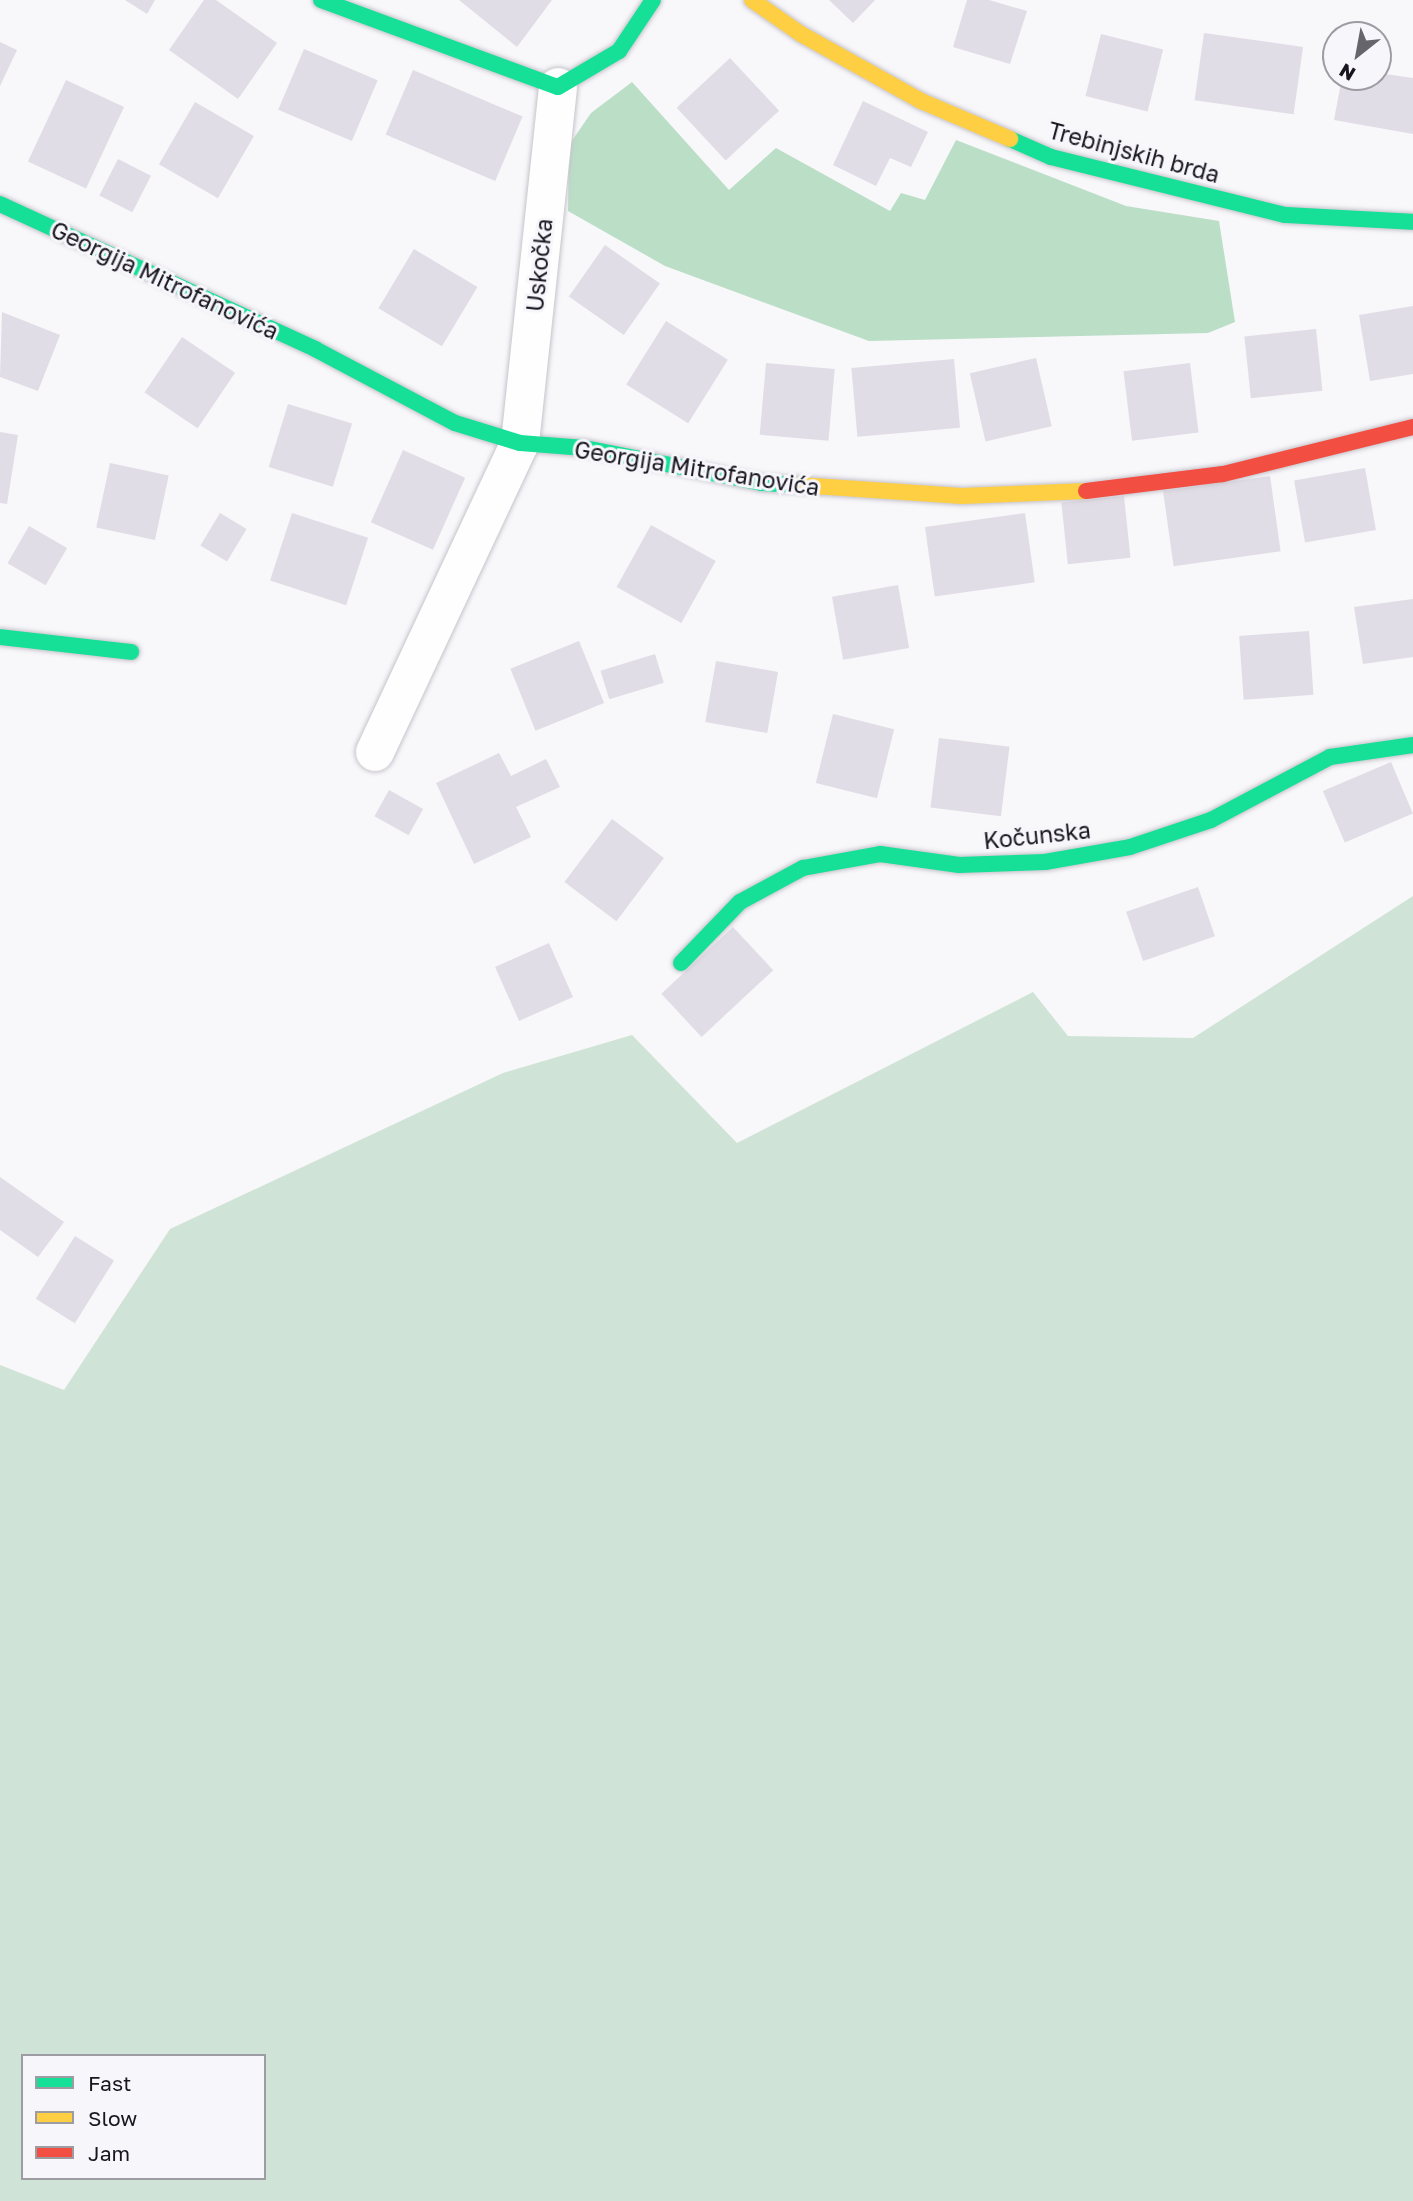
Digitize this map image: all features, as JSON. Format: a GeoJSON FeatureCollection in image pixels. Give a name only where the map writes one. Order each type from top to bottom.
{"type":"FeatureCollection","features":[{"type":"Feature","properties":{"kind":"street"},"geometry":{"type":"LineString","coordinates":[[321,0],[541,84],[558,87],[619,51],[653,0]]}},
{"type":"Feature","properties":{"kind":"street","name":"Trebinjskih brda"},"geometry":{"type":"LineString","coordinates":[[752,0],[801,34],[921,101],[1051,157],[1285,215],[1413,222]]}},
{"type":"Feature","properties":{"kind":"street","name":"Uskočka"},"geometry":{"type":"LineString","coordinates":[[520,443],[558,87]]}},
{"type":"Feature","properties":{"kind":"street","name":"Georgija Mitrofanovića"},"geometry":{"type":"LineString","coordinates":[[0,204],[326,355],[455,423],[520,443],[585,448],[761,483],[962,496],[1068,493],[1223,474],[1413,427]]}},
{"type":"Feature","properties":{"kind":"street"},"geometry":{"type":"LineString","coordinates":[[375,752],[520,443]]}},
{"type":"Feature","properties":{"kind":"street"},"geometry":{"type":"LineString","coordinates":[[0,637],[131,652]]}},
{"type":"Feature","properties":{"kind":"street","name":"Kočunska"},"geometry":{"type":"LineString","coordinates":[[681,962],[740,902],[803,868],[880,854],[959,865],[1045,862],[1130,847],[1211,820],[1277,789],[1330,757],[1413,745]]}},
{"type":"Feature","properties":{"kind":"green space"},"geometry":{"type":"Polygon","coordinates":[[[632,82],[729,190],[776,148],[890,211],[901,193],[925,200],[956,140],[1126,206],[1219,221],[1235,322],[1208,333],[869,341],[665,266],[568,211],[569,145],[591,113],[632,82]]]}},
{"type":"Feature","properties":{"kind":"green space"},"geometry":{"type":"Polygon","coordinates":[[[1413,896],[1413,2201],[0,2201],[0,1365],[64,1390],[170,1229],[503,1073],[632,1035],[737,1143],[1033,992],[1068,1036],[1193,1038],[1413,896]]]}},
{"type":"Feature","properties":{"kind":"building"},"geometry":{"type":"Polygon","coordinates":[[[125,0],[155,0],[147,14],[125,0]]]}},
{"type":"Feature","properties":{"kind":"building"},"geometry":{"type":"Polygon","coordinates":[[[204,0],[216,0],[277,43],[238,99],[169,50],[204,0]]]}},
{"type":"Feature","properties":{"kind":"building"},"geometry":{"type":"Polygon","coordinates":[[[459,0],[552,0],[517,47],[459,0]]]}},
{"type":"Feature","properties":{"kind":"building"},"geometry":{"type":"Polygon","coordinates":[[[829,0],[875,0],[853,23],[829,0]]]}},
{"type":"Feature","properties":{"kind":"building"},"geometry":{"type":"Polygon","coordinates":[[[967,0],[989,0],[1027,11],[1010,64],[953,47],[967,0]]]}},
{"type":"Feature","properties":{"kind":"building"},"geometry":{"type":"Polygon","coordinates":[[[1204,33],[1303,47],[1294,114],[1195,100],[1204,33]]]}},
{"type":"Feature","properties":{"kind":"building"},"geometry":{"type":"Polygon","coordinates":[[[1101,34],[1163,49],[1148,112],[1086,96],[1101,34]]]}},
{"type":"Feature","properties":{"kind":"building"},"geometry":{"type":"Polygon","coordinates":[[[0,42],[17,50],[0,86],[0,42]]]}},
{"type":"Feature","properties":{"kind":"building"},"geometry":{"type":"Polygon","coordinates":[[[304,49],[378,80],[352,141],[278,110],[304,49]]]}},
{"type":"Feature","properties":{"kind":"building"},"geometry":{"type":"Polygon","coordinates":[[[730,58],[779,111],[726,160],[677,108],[730,58]]]}},
{"type":"Feature","properties":{"kind":"building"},"geometry":{"type":"Polygon","coordinates":[[[413,70],[523,116],[495,181],[386,134],[413,70]]]}},
{"type":"Feature","properties":{"kind":"building"},"geometry":{"type":"Polygon","coordinates":[[[1392,75],[1413,78],[1413,134],[1334,120],[1339,91],[1392,91],[1392,75]]]}},
{"type":"Feature","properties":{"kind":"building"},"geometry":{"type":"Polygon","coordinates":[[[66,80],[124,107],[86,189],[28,162],[66,80]]]}},
{"type":"Feature","properties":{"kind":"building"},"geometry":{"type":"Polygon","coordinates":[[[863,101],[928,132],[911,167],[890,158],[876,186],[833,165],[863,101]]]}},
{"type":"Feature","properties":{"kind":"building"},"geometry":{"type":"Polygon","coordinates":[[[195,102],[254,136],[218,198],[159,164],[195,102]]]}},
{"type":"Feature","properties":{"kind":"building"},"geometry":{"type":"Polygon","coordinates":[[[118,159],[151,176],[132,212],[99,196],[118,159]]]}},
{"type":"Feature","properties":{"kind":"building"},"geometry":{"type":"Polygon","coordinates":[[[605,245],[660,283],[624,335],[569,297],[605,245]]]}},
{"type":"Feature","properties":{"kind":"building"},"geometry":{"type":"Polygon","coordinates":[[[414,249],[477,287],[442,346],[378,308],[414,249]]]}},
{"type":"Feature","properties":{"kind":"building"},"geometry":{"type":"Polygon","coordinates":[[[1413,306],[1413,374],[1370,381],[1359,315],[1413,306]]]}},
{"type":"Feature","properties":{"kind":"building"},"geometry":{"type":"Polygon","coordinates":[[[2,312],[60,335],[38,391],[0,377],[2,312]]]}},
{"type":"Feature","properties":{"kind":"building"},"geometry":{"type":"Polygon","coordinates":[[[666,321],[728,360],[688,423],[626,385],[666,321]]]}},
{"type":"Feature","properties":{"kind":"building"},"geometry":{"type":"Polygon","coordinates":[[[1316,329],[1322,391],[1251,398],[1244,337],[1316,329]]]}},
{"type":"Feature","properties":{"kind":"building"},"geometry":{"type":"Polygon","coordinates":[[[182,337],[235,373],[198,428],[145,393],[182,337]]]}},
{"type":"Feature","properties":{"kind":"building"},"geometry":{"type":"Polygon","coordinates":[[[1036,358],[1052,426],[985,442],[970,373],[1036,358]]]}},
{"type":"Feature","properties":{"kind":"building"},"geometry":{"type":"Polygon","coordinates":[[[954,359],[960,428],[857,437],[851,368],[954,359]]]}},
{"type":"Feature","properties":{"kind":"building"},"geometry":{"type":"Polygon","coordinates":[[[766,363],[835,369],[828,441],[760,435],[766,363]]]}},
{"type":"Feature","properties":{"kind":"building"},"geometry":{"type":"Polygon","coordinates":[[[1190,363],[1199,432],[1132,441],[1123,371],[1190,363]]]}},
{"type":"Feature","properties":{"kind":"building"},"geometry":{"type":"Polygon","coordinates":[[[288,404],[352,424],[333,487],[269,467],[288,404]]]}},
{"type":"Feature","properties":{"kind":"building"},"geometry":{"type":"Polygon","coordinates":[[[0,432],[18,435],[7,504],[0,503],[0,432]]]}},
{"type":"Feature","properties":{"kind":"building"},"geometry":{"type":"Polygon","coordinates":[[[403,450],[465,478],[433,550],[371,522],[403,450]]]}},
{"type":"Feature","properties":{"kind":"building"},"geometry":{"type":"Polygon","coordinates":[[[110,463],[169,475],[155,540],[96,528],[110,463]]]}},
{"type":"Feature","properties":{"kind":"building"},"geometry":{"type":"Polygon","coordinates":[[[1365,468],[1376,530],[1305,543],[1294,481],[1365,468]]]}},
{"type":"Feature","properties":{"kind":"building"},"geometry":{"type":"Polygon","coordinates":[[[1270,476],[1281,551],[1174,566],[1163,491],[1270,476]]]}},
{"type":"Feature","properties":{"kind":"building"},"geometry":{"type":"Polygon","coordinates":[[[1124,496],[1130,558],[1068,564],[1061,503],[1124,496]]]}},
{"type":"Feature","properties":{"kind":"building"},"geometry":{"type":"Polygon","coordinates":[[[220,513],[247,529],[227,562],[200,546],[220,513]]]}},
{"type":"Feature","properties":{"kind":"building"},"geometry":{"type":"Polygon","coordinates":[[[292,513],[368,538],[346,605],[270,581],[292,513]]]}},
{"type":"Feature","properties":{"kind":"building"},"geometry":{"type":"Polygon","coordinates":[[[1025,513],[1035,582],[935,596],[925,527],[1025,513]]]}},
{"type":"Feature","properties":{"kind":"building"},"geometry":{"type":"Polygon","coordinates":[[[651,525],[716,561],[681,623],[617,587],[651,525]]]}},
{"type":"Feature","properties":{"kind":"building"},"geometry":{"type":"Polygon","coordinates":[[[29,526],[67,548],[46,585],[8,563],[29,526]]]}},
{"type":"Feature","properties":{"kind":"building"},"geometry":{"type":"Polygon","coordinates":[[[898,585],[909,648],[843,660],[832,597],[898,585]]]}},
{"type":"Feature","properties":{"kind":"building"},"geometry":{"type":"Polygon","coordinates":[[[1413,599],[1413,657],[1363,664],[1354,607],[1413,599]]]}},
{"type":"Feature","properties":{"kind":"building"},"geometry":{"type":"Polygon","coordinates":[[[1309,631],[1313,695],[1244,700],[1239,636],[1309,631]]]}},
{"type":"Feature","properties":{"kind":"building"},"geometry":{"type":"Polygon","coordinates":[[[579,641],[604,703],[535,731],[510,669],[579,641]]]}},
{"type":"Feature","properties":{"kind":"building"},"geometry":{"type":"Polygon","coordinates":[[[655,654],[664,683],[609,699],[600,671],[655,654]]]}},
{"type":"Feature","properties":{"kind":"building"},"geometry":{"type":"Polygon","coordinates":[[[716,661],[778,672],[767,733],[705,722],[716,661]]]}},
{"type":"Feature","properties":{"kind":"building"},"geometry":{"type":"Polygon","coordinates":[[[833,714],[894,729],[877,798],[816,783],[833,714]]]}},
{"type":"Feature","properties":{"kind":"building"},"geometry":{"type":"Polygon","coordinates":[[[939,738],[1009,747],[1001,816],[930,807],[939,738]]]}},
{"type":"Feature","properties":{"kind":"building"},"geometry":{"type":"Polygon","coordinates":[[[499,753],[511,776],[546,759],[560,787],[516,807],[531,837],[474,864],[436,783],[499,753]]]}},
{"type":"Feature","properties":{"kind":"building"},"geometry":{"type":"Polygon","coordinates":[[[1391,762],[1413,814],[1345,842],[1323,791],[1391,762]]]}},
{"type":"Feature","properties":{"kind":"building"},"geometry":{"type":"Polygon","coordinates":[[[389,790],[423,809],[409,835],[374,816],[389,790]]]}},
{"type":"Feature","properties":{"kind":"building"},"geometry":{"type":"Polygon","coordinates":[[[612,819],[664,858],[616,921],[564,882],[612,819]]]}},
{"type":"Feature","properties":{"kind":"building"},"geometry":{"type":"Polygon","coordinates":[[[1198,887],[1215,936],[1143,961],[1126,912],[1198,887]]]}},
{"type":"Feature","properties":{"kind":"building"},"geometry":{"type":"Polygon","coordinates":[[[733,927],[773,970],[702,1037],[661,994],[733,927]]]}},
{"type":"Feature","properties":{"kind":"building"},"geometry":{"type":"Polygon","coordinates":[[[549,943],[573,997],[519,1021],[495,967],[549,943]]]}},
{"type":"Feature","properties":{"kind":"building"},"geometry":{"type":"Polygon","coordinates":[[[0,1177],[64,1222],[38,1257],[0,1230],[0,1177]]]}},
{"type":"Feature","properties":{"kind":"building"},"geometry":{"type":"Polygon","coordinates":[[[75,1236],[114,1260],[75,1323],[36,1299],[75,1236]]]}},
{"type":"Feature","properties":{"kind":"traffic: fast"},"geometry":{"type":"LineString","coordinates":[[321,0],[558,87],[619,51],[653,0]]}},
{"type":"Feature","properties":{"kind":"traffic: fast"},"geometry":{"type":"LineString","coordinates":[[1010,139],[1051,157],[1285,215],[1413,222]]}},
{"type":"Feature","properties":{"kind":"traffic: fast"},"geometry":{"type":"LineString","coordinates":[[0,204],[315,349],[455,423],[520,443],[585,448],[761,483],[799,485]]}},
{"type":"Feature","properties":{"kind":"traffic: fast"},"geometry":{"type":"LineString","coordinates":[[0,637],[131,652]]}},
{"type":"Feature","properties":{"kind":"traffic: fast"},"geometry":{"type":"LineString","coordinates":[[681,963],[740,902],[803,868],[880,854],[959,865],[1045,862],[1130,847],[1211,820],[1330,757],[1413,745]]}},
{"type":"Feature","properties":{"kind":"traffic: slow"},"geometry":{"type":"LineString","coordinates":[[752,0],[801,34],[921,101],[1010,139]]}},
{"type":"Feature","properties":{"kind":"traffic: slow"},"geometry":{"type":"LineString","coordinates":[[799,485],[962,496],[1086,491]]}},
{"type":"Feature","properties":{"kind":"traffic: jam"},"geometry":{"type":"LineString","coordinates":[[1086,491],[1223,474],[1413,427]]}}]}
